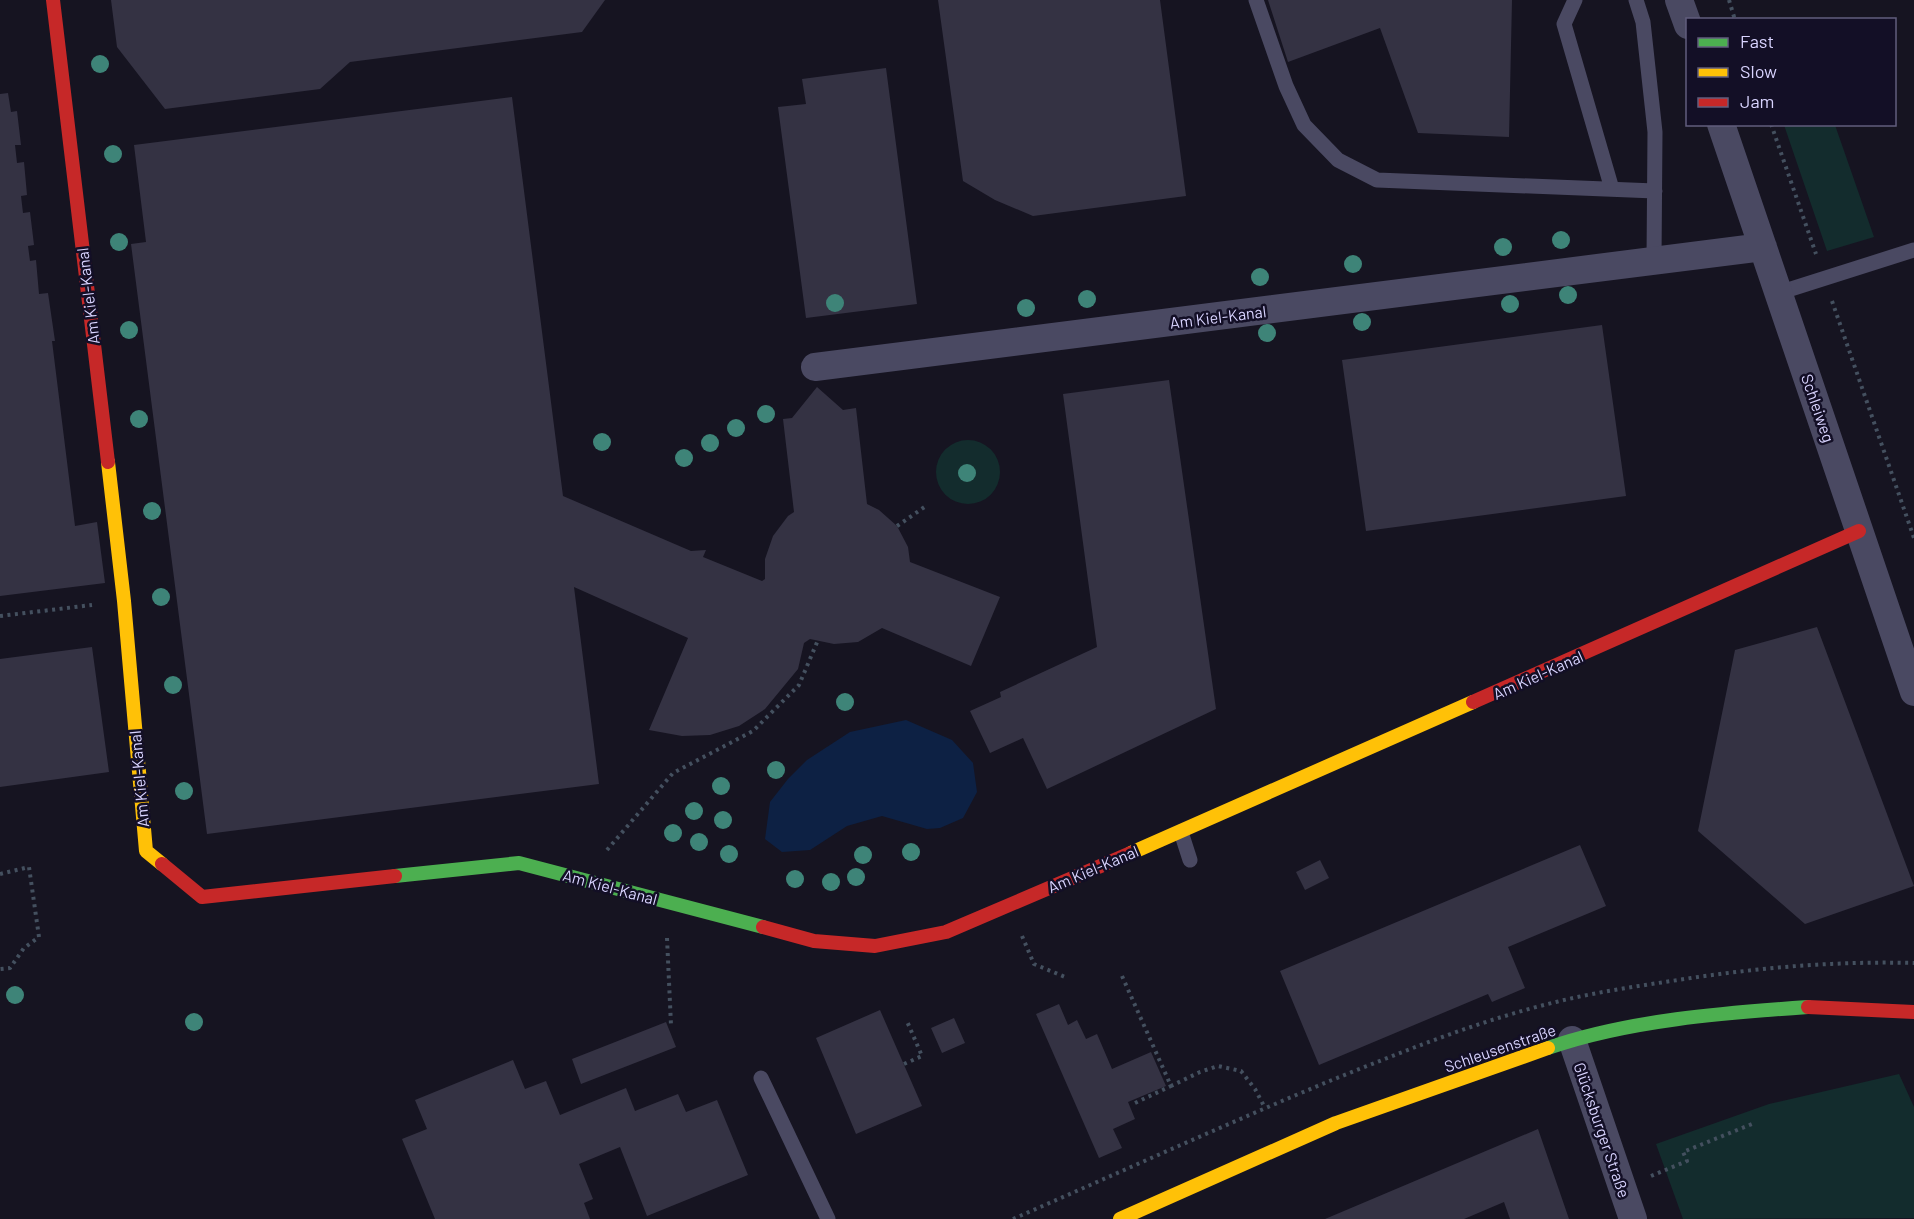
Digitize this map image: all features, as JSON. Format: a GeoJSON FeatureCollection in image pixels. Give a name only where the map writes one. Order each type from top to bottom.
{"type":"FeatureCollection","features":[{"type":"Feature","properties":{"kind":"street","name":"Am Kiel-Kanal"},"geometry":{"type":"LineString","coordinates":[[53,0],[124,601],[146,851],[202,897],[519,863],[814,941],[875,946],[946,932],[1181,832],[1859,531]]}},
{"type":"Feature","properties":{"kind":"street"},"geometry":{"type":"LineString","coordinates":[[1679,0],[1686,19]]}},
{"type":"Feature","properties":{"kind":"street","name":"Schleiweg"},"geometry":{"type":"LineString","coordinates":[[1722,126],[1914,692]]}},
{"type":"Feature","properties":{"kind":"street","name":"Am Kiel-Kanal"},"geometry":{"type":"LineString","coordinates":[[815,367],[1763,248]]}},
{"type":"Feature","properties":{"kind":"street","name":"Schleusenstraße"},"geometry":{"type":"LineString","coordinates":[[1120,1219],[1335,1123],[1572,1040],[1645,1025],[1730,1013],[1815,1007],[1914,1012]]}},
{"type":"Feature","properties":{"kind":"street","name":"Glücksburger Straße"},"geometry":{"type":"LineString","coordinates":[[1572,1040],[1633,1219]]}},
{"type":"Feature","properties":{"kind":"lane"},"geometry":{"type":"LineString","coordinates":[[1256,0],[1286,86],[1304,125],[1338,160],[1377,180],[1654,191]]}},
{"type":"Feature","properties":{"kind":"lane"},"geometry":{"type":"LineString","coordinates":[[1575,0],[1564,24],[1612,189]]}},
{"type":"Feature","properties":{"kind":"lane"},"geometry":{"type":"LineString","coordinates":[[1636,0],[1643,22],[1655,132],[1654,261]]}},
{"type":"Feature","properties":{"kind":"lane"},"geometry":{"type":"LineString","coordinates":[[1778,293],[1914,250]]}},
{"type":"Feature","properties":{"kind":"lane"},"geometry":{"type":"LineString","coordinates":[[1181,832],[1191,860]]}},
{"type":"Feature","properties":{"kind":"lane"},"geometry":{"type":"LineString","coordinates":[[761,1078],[828,1219]]}},
{"type":"Feature","properties":{"kind":"path"},"geometry":{"type":"LineString","coordinates":[[1728,0],[1734,18]]}},
{"type":"Feature","properties":{"kind":"path"},"geometry":{"type":"LineString","coordinates":[[1772,126],[1914,538]]}},
{"type":"Feature","properties":{"kind":"path"},"geometry":{"type":"LineString","coordinates":[[897,526],[926,506]]}},
{"type":"Feature","properties":{"kind":"path"},"geometry":{"type":"LineString","coordinates":[[0,616],[124,601]]}},
{"type":"Feature","properties":{"kind":"path"},"geometry":{"type":"LineString","coordinates":[[598,884],[608,847],[673,773],[753,731],[799,685],[818,640]]}},
{"type":"Feature","properties":{"kind":"path"},"geometry":{"type":"LineString","coordinates":[[0,874],[29,867],[39,937],[24,948],[10,968],[0,969]]}},
{"type":"Feature","properties":{"kind":"path"},"geometry":{"type":"LineString","coordinates":[[665,902],[671,1025]]}},
{"type":"Feature","properties":{"kind":"path"},"geometry":{"type":"LineString","coordinates":[[1009,905],[1034,964],[1065,977]]}},
{"type":"Feature","properties":{"kind":"path"},"geometry":{"type":"LineString","coordinates":[[1122,976],[1172,1086]]}},
{"type":"Feature","properties":{"kind":"path"},"geometry":{"type":"LineString","coordinates":[[904,1064],[922,1056],[906,1019]]}},
{"type":"Feature","properties":{"kind":"path"},"geometry":{"type":"LineString","coordinates":[[1135,1103],[1200,1072],[1218,1066],[1241,1071],[1255,1089],[1265,1108]]}},
{"type":"Feature","properties":{"kind":"path"},"geometry":{"type":"LineString","coordinates":[[1622,1186],[1687,1161],[1683,1152],[1752,1124]]}},
{"type":"Feature","properties":{"kind":"green space"},"geometry":{"type":"Polygon","coordinates":[[[1784,126],[1835,126],[1874,237],[1827,251],[1784,126]]]}},
{"type":"Feature","properties":{"kind":"green space"},"geometry":{"type":"Polygon","coordinates":[[[968,440],[986,446],[994,454],[1000,472],[994,490],[986,498],[968,504],[950,498],[942,490],[936,472],[942,454],[950,446],[968,440]]]}},
{"type":"Feature","properties":{"kind":"green space"},"geometry":{"type":"Polygon","coordinates":[[[1899,1074],[1914,1107],[1914,1218],[1683,1219],[1656,1144],[1769,1104],[1899,1074]]]}},
{"type":"Feature","properties":{"kind":"water"},"geometry":{"type":"Polygon","coordinates":[[[906,720],[952,740],[973,763],[977,792],[963,818],[940,828],[927,829],[882,816],[847,826],[810,850],[782,852],[765,839],[770,802],[807,760],[850,732],[906,720]]]}},
{"type":"Feature","properties":{"kind":"building"},"geometry":{"type":"Polygon","coordinates":[[[111,0],[605,0],[582,32],[350,62],[320,89],[165,109],[117,47],[111,0]]]}},
{"type":"Feature","properties":{"kind":"building"},"geometry":{"type":"Polygon","coordinates":[[[938,0],[1160,0],[1186,196],[1033,216],[995,200],[963,181],[938,0]]]}},
{"type":"Feature","properties":{"kind":"building"},"geometry":{"type":"Polygon","coordinates":[[[1268,0],[1512,0],[1509,137],[1418,133],[1380,28],[1288,62],[1268,0]]]}},
{"type":"Feature","properties":{"kind":"building"},"geometry":{"type":"Polygon","coordinates":[[[886,68],[917,304],[806,318],[778,107],[806,104],[802,79],[886,68]]]}},
{"type":"Feature","properties":{"kind":"building"},"geometry":{"type":"Polygon","coordinates":[[[8,93],[11,112],[17,111],[21,145],[15,145],[17,163],[24,162],[27,195],[21,196],[23,213],[30,212],[34,245],[28,246],[30,261],[36,260],[39,294],[48,293],[75,526],[97,522],[105,583],[0,596],[0,94],[8,93]]]}},
{"type":"Feature","properties":{"kind":"building"},"geometry":{"type":"Polygon","coordinates":[[[512,97],[563,496],[691,551],[706,550],[703,557],[762,581],[765,579],[765,559],[773,536],[788,516],[794,512],[783,419],[792,418],[817,387],[843,410],[856,408],[867,504],[879,510],[897,526],[908,547],[910,562],[1000,597],[971,666],[882,628],[858,642],[834,644],[810,639],[804,643],[798,669],[765,709],[739,726],[710,735],[682,736],[649,730],[688,638],[574,587],[599,784],[207,834],[131,244],[146,242],[134,145],[512,97]]]}},
{"type":"Feature","properties":{"kind":"building"},"geometry":{"type":"Polygon","coordinates":[[[1602,325],[1626,496],[1366,531],[1342,360],[1602,325]]]}},
{"type":"Feature","properties":{"kind":"building"},"geometry":{"type":"Polygon","coordinates":[[[1169,380],[1216,709],[1047,789],[1023,738],[990,753],[970,711],[1001,697],[1000,692],[1097,647],[1063,394],[1169,380]]]}},
{"type":"Feature","properties":{"kind":"building"},"geometry":{"type":"Polygon","coordinates":[[[1817,627],[1914,886],[1805,924],[1698,831],[1735,650],[1817,627]]]}},
{"type":"Feature","properties":{"kind":"building"},"geometry":{"type":"Polygon","coordinates":[[[92,647],[109,772],[0,787],[0,659],[92,647]]]}},
{"type":"Feature","properties":{"kind":"building"},"geometry":{"type":"Polygon","coordinates":[[[1580,845],[1606,906],[1508,947],[1525,988],[1492,1002],[1488,994],[1319,1065],[1280,971],[1580,845]]]}},
{"type":"Feature","properties":{"kind":"building"},"geometry":{"type":"Polygon","coordinates":[[[1320,860],[1329,878],[1305,890],[1296,872],[1320,860]]]}},
{"type":"Feature","properties":{"kind":"building"},"geometry":{"type":"Polygon","coordinates":[[[1059,1004],[1068,1025],[1077,1020],[1086,1039],[1097,1034],[1112,1069],[1151,1052],[1166,1086],[1128,1102],[1135,1119],[1113,1129],[1122,1148],[1099,1158],[1036,1014],[1059,1004]]]}},
{"type":"Feature","properties":{"kind":"building"},"geometry":{"type":"Polygon","coordinates":[[[880,1010],[922,1106],[856,1134],[816,1038],[880,1010]]]}},
{"type":"Feature","properties":{"kind":"building"},"geometry":{"type":"Polygon","coordinates":[[[954,1018],[965,1043],[942,1053],[931,1028],[954,1018]]]}},
{"type":"Feature","properties":{"kind":"building"},"geometry":{"type":"Polygon","coordinates":[[[666,1022],[676,1047],[581,1084],[572,1059],[666,1022]]]}},
{"type":"Feature","properties":{"kind":"building"},"geometry":{"type":"Polygon","coordinates":[[[513,1060],[525,1089],[546,1081],[560,1115],[626,1088],[635,1111],[678,1094],[686,1112],[717,1100],[748,1175],[647,1216],[620,1147],[579,1164],[593,1199],[584,1203],[590,1219],[435,1219],[402,1139],[427,1129],[415,1100],[513,1060]]]}},
{"type":"Feature","properties":{"kind":"building"},"geometry":{"type":"Polygon","coordinates":[[[1538,1129],[1569,1219],[1510,1219],[1504,1202],[1464,1219],[1325,1219],[1538,1129]]]}},
{"type":"Feature","properties":{"kind":"traffic: fast"},"geometry":{"type":"LineString","coordinates":[[395,876],[519,863],[763,927]]}},
{"type":"Feature","properties":{"kind":"traffic: fast"},"geometry":{"type":"LineString","coordinates":[[1548,1048],[1579,1038],[1643,1024],[1710,1015],[1808,1007]]}},
{"type":"Feature","properties":{"kind":"traffic: slow"},"geometry":{"type":"LineString","coordinates":[[108,462],[124,601],[146,851],[162,864]]}},
{"type":"Feature","properties":{"kind":"traffic: slow"},"geometry":{"type":"LineString","coordinates":[[1131,853],[1473,702]]}},
{"type":"Feature","properties":{"kind":"traffic: slow"},"geometry":{"type":"LineString","coordinates":[[1120,1219],[1336,1123],[1548,1048]]}},
{"type":"Feature","properties":{"kind":"traffic: jam"},"geometry":{"type":"LineString","coordinates":[[53,0],[108,462]]}},
{"type":"Feature","properties":{"kind":"traffic: jam"},"geometry":{"type":"LineString","coordinates":[[1473,702],[1859,531]]}},
{"type":"Feature","properties":{"kind":"traffic: jam"},"geometry":{"type":"LineString","coordinates":[[763,927],[814,941],[875,946],[946,932],[1131,853]]}},
{"type":"Feature","properties":{"kind":"traffic: jam"},"geometry":{"type":"LineString","coordinates":[[162,864],[202,897],[395,876]]}},
{"type":"Feature","properties":{"kind":"traffic: jam"},"geometry":{"type":"LineString","coordinates":[[1808,1007],[1914,1012]]}}]}
